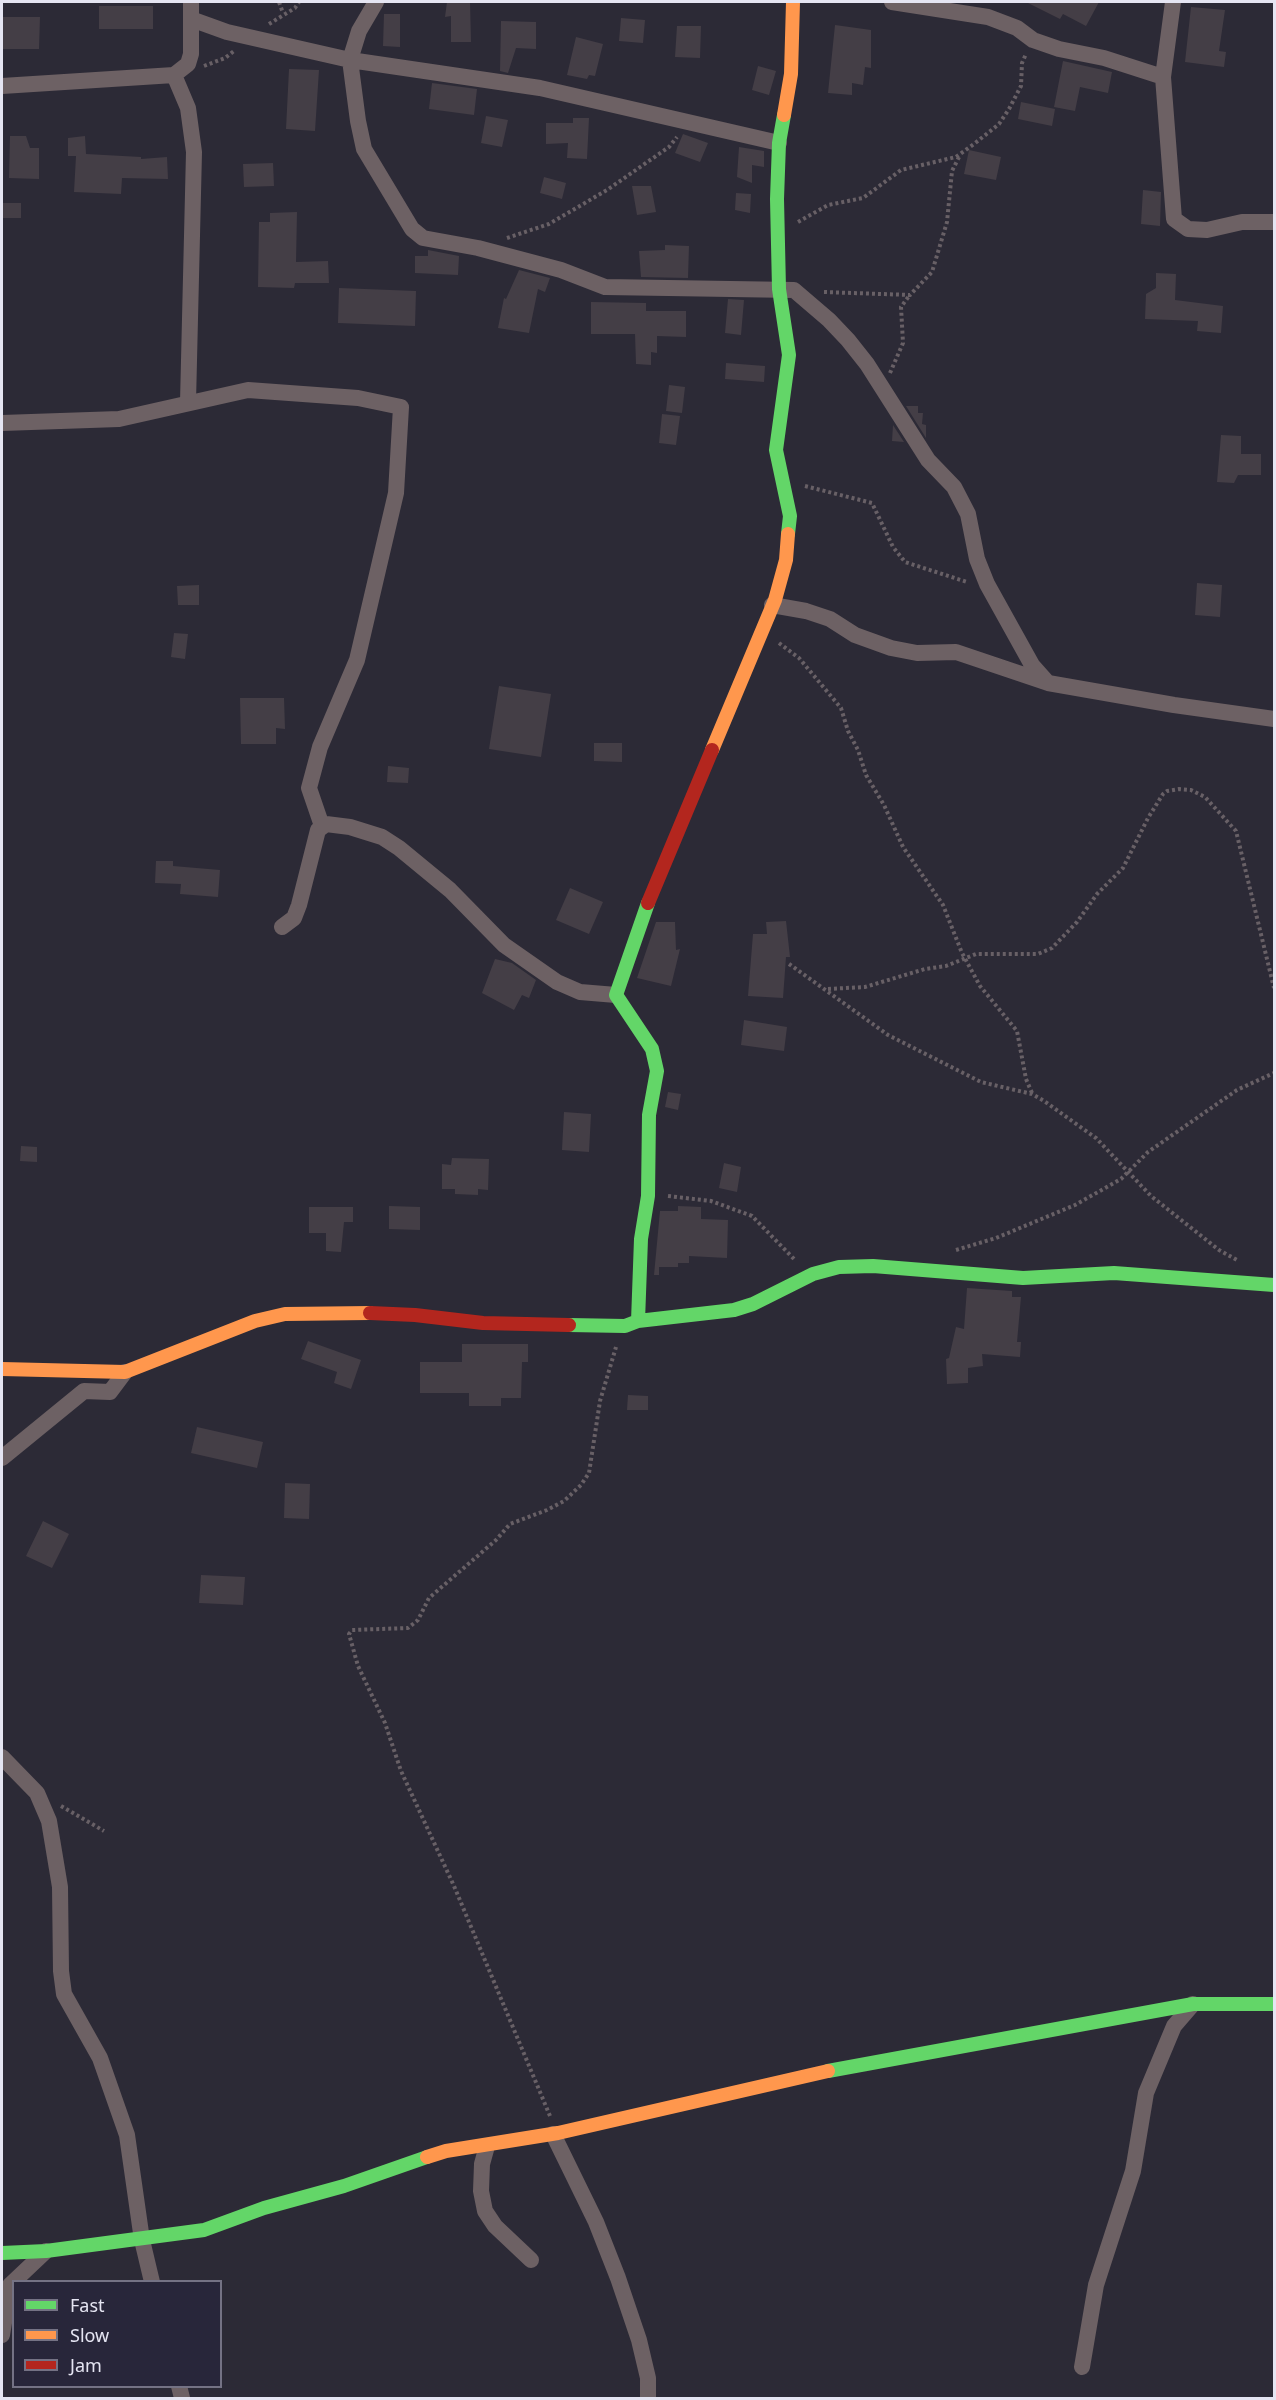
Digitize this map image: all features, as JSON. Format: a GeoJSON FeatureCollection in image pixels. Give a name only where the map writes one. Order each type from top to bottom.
{"type":"FeatureCollection","features":[{"type":"Feature","properties":{"kind":"street"},"geometry":{"type":"LineString","coordinates":[[2,86],[174,75],[188,64],[191,54],[191,2]]}},
{"type":"Feature","properties":{"kind":"street"},"geometry":{"type":"LineString","coordinates":[[376,2],[358,31],[350,60],[364,149],[412,228],[423,238],[478,248],[561,270],[605,287],[787,289],[829,320],[848,340],[928,460],[954,487],[962,500],[982,574],[1032,666],[1048,683]]}},
{"type":"Feature","properties":{"kind":"street"},"geometry":{"type":"LineString","coordinates":[[616,995],[652,891],[783,577],[790,516],[776,450],[777,429],[787,384],[789,355],[787,289],[777,249],[779,143],[791,74],[794,2]]}},
{"type":"Feature","properties":{"kind":"street"},"geometry":{"type":"LineString","coordinates":[[892,2],[988,18],[1017,28],[1033,40],[1059,50],[1104,58],[1163,77]]}},
{"type":"Feature","properties":{"kind":"street"},"geometry":{"type":"LineString","coordinates":[[1173,2],[1163,77],[1172,204],[1179,225],[1188,229],[1207,230],[1242,222],[1275,222]]}},
{"type":"Feature","properties":{"kind":"street"},"geometry":{"type":"LineString","coordinates":[[191,19],[227,32],[350,60],[540,88],[779,143]]}},
{"type":"Feature","properties":{"kind":"street"},"geometry":{"type":"LineString","coordinates":[[174,75],[188,108],[194,152],[188,402]]}},
{"type":"Feature","properties":{"kind":"street"},"geometry":{"type":"LineString","coordinates":[[2,423],[118,419],[248,390],[358,398],[401,407],[396,493],[357,660],[320,747],[309,788],[322,826],[315,839],[294,918],[282,927]]}},
{"type":"Feature","properties":{"kind":"street"},"geometry":{"type":"LineString","coordinates":[[772,605],[806,611],[830,619],[855,635],[891,648],[917,653],[956,652],[1048,683],[1174,705],[1275,719]]}},
{"type":"Feature","properties":{"kind":"street"},"geometry":{"type":"LineString","coordinates":[[322,826],[350,827],[382,837],[450,890],[504,945],[557,982],[580,992],[616,995]]}},
{"type":"Feature","properties":{"kind":"street"},"geometry":{"type":"LineString","coordinates":[[616,995],[656,1058],[657,1071],[649,1115],[648,1196],[632,1323]]}},
{"type":"Feature","properties":{"kind":"street"},"geometry":{"type":"LineString","coordinates":[[2,1369],[125,1372],[255,1321],[285,1314],[338,1312],[415,1315],[483,1323],[632,1323],[734,1310],[753,1304],[823,1271],[840,1267],[873,1266],[1023,1278],[1114,1273],[1275,1285]]}},
{"type":"Feature","properties":{"kind":"street"},"geometry":{"type":"LineString","coordinates":[[2,1458],[84,1390],[110,1392],[125,1372]]}},
{"type":"Feature","properties":{"kind":"street"},"geometry":{"type":"LineString","coordinates":[[2,1757],[36,1793],[49,1821],[60,1887],[61,1971],[64,1994],[100,2058],[127,2135],[142,2240],[152,2280]]}},
{"type":"Feature","properties":{"kind":"street"},"geometry":{"type":"LineString","coordinates":[[1082,2367],[1096,2285],[1133,2170],[1146,2093],[1174,2026],[1193,2004]]}},
{"type":"Feature","properties":{"kind":"street"},"geometry":{"type":"LineString","coordinates":[[2,2253],[46,2251],[204,2230],[446,2151],[555,2134],[866,2062],[996,2042],[1193,2004],[1275,2004]]}},
{"type":"Feature","properties":{"kind":"street"},"geometry":{"type":"LineString","coordinates":[[555,2134],[596,2222],[618,2278],[639,2340],[648,2378],[648,2398]]}},
{"type":"Feature","properties":{"kind":"street"},"geometry":{"type":"LineString","coordinates":[[487,2146],[482,2164],[481,2191],[485,2211],[495,2226],[531,2260]]}},
{"type":"Feature","properties":{"kind":"street"},"geometry":{"type":"LineString","coordinates":[[15,2280],[46,2251]]}},
{"type":"Feature","properties":{"kind":"street"},"geometry":{"type":"LineString","coordinates":[[2,2335],[12,2283]]}},
{"type":"Feature","properties":{"kind":"path"},"geometry":{"type":"LineString","coordinates":[[279,2],[283,13]]}},
{"type":"Feature","properties":{"kind":"path"},"geometry":{"type":"LineString","coordinates":[[777,249],[797,222],[828,205],[862,198],[901,170],[961,153],[999,124],[1021,86],[1023,63],[1033,40]]}},
{"type":"Feature","properties":{"kind":"path"},"geometry":{"type":"LineString","coordinates":[[478,248],[549,224],[607,190],[669,147],[689,123]]}},
{"type":"Feature","properties":{"kind":"path"},"geometry":{"type":"LineString","coordinates":[[881,387],[903,343],[901,307],[932,272],[946,222],[952,171],[961,153]]}},
{"type":"Feature","properties":{"kind":"path"},"geometry":{"type":"LineString","coordinates":[[787,289],[868,296],[910,295]]}},
{"type":"Feature","properties":{"kind":"path"},"geometry":{"type":"LineString","coordinates":[[783,487],[810,486],[872,503],[893,547],[905,562],[961,579],[995,600]]}},
{"type":"Feature","properties":{"kind":"path"},"geometry":{"type":"LineString","coordinates":[[765,622],[777,640],[799,658],[841,708],[866,776],[884,805],[903,847],[943,905],[964,958],[980,986],[1017,1032],[1023,1052],[1026,1079],[1032,1094]]}},
{"type":"Feature","properties":{"kind":"path"},"geometry":{"type":"LineString","coordinates":[[828,989],[865,987],[925,969],[946,966],[987,952],[1038,954],[1052,948],[1077,922],[1097,894],[1123,868],[1148,818],[1163,794],[1172,789],[1185,790],[1205,797],[1236,831],[1275,988]]}},
{"type":"Feature","properties":{"kind":"path"},"geometry":{"type":"LineString","coordinates":[[789,964],[810,980],[828,989],[888,1035],[981,1082],[1032,1094],[1096,1138],[1152,1196],[1203,1237],[1247,1265]]}},
{"type":"Feature","properties":{"kind":"path"},"geometry":{"type":"LineString","coordinates":[[949,1252],[996,1238],[1075,1205],[1121,1179],[1148,1152],[1237,1090],[1275,1073]]}},
{"type":"Feature","properties":{"kind":"path"},"geometry":{"type":"LineString","coordinates":[[648,1196],[678,1197],[711,1202],[752,1216],[767,1230],[784,1252],[796,1261],[823,1271]]}},
{"type":"Feature","properties":{"kind":"path"},"geometry":{"type":"LineString","coordinates":[[555,2134],[454,1886],[401,1771],[385,1723],[358,1666],[349,1634],[352,1630],[408,1628],[418,1620],[429,1598],[496,1540],[510,1524],[564,1501],[581,1485],[589,1473],[600,1401],[609,1365],[632,1323]]}},
{"type":"Feature","properties":{"kind":"path"},"geometry":{"type":"LineString","coordinates":[[36,1793],[104,1831]]}},
{"type":"Feature","properties":{"kind":"building"},"geometry":{"type":"Polygon","coordinates":[[[447,2],[470,2],[471,42],[451,42],[451,16],[445,17],[447,2]]]}},
{"type":"Feature","properties":{"kind":"building"},"geometry":{"type":"Polygon","coordinates":[[[1026,2],[1099,2],[1086,26],[1063,14],[1060,19],[1026,2]]]}},
{"type":"Feature","properties":{"kind":"building"},"geometry":{"type":"Polygon","coordinates":[[[99,6],[153,6],[153,29],[99,29],[99,6]]]}},
{"type":"Feature","properties":{"kind":"building"},"geometry":{"type":"Polygon","coordinates":[[[1191,7],[1225,10],[1219,51],[1226,52],[1224,67],[1185,62],[1191,7]]]}},
{"type":"Feature","properties":{"kind":"building"},"geometry":{"type":"Polygon","coordinates":[[[384,14],[400,14],[400,47],[383,46],[384,14]]]}},
{"type":"Feature","properties":{"kind":"building"},"geometry":{"type":"Polygon","coordinates":[[[3,17],[40,17],[39,49],[3,49],[3,17]]]}},
{"type":"Feature","properties":{"kind":"building"},"geometry":{"type":"Polygon","coordinates":[[[621,18],[645,20],[643,43],[619,41],[621,18]]]}},
{"type":"Feature","properties":{"kind":"building"},"geometry":{"type":"Polygon","coordinates":[[[501,21],[536,22],[536,49],[516,48],[508,73],[500,71],[501,21]]]}},
{"type":"Feature","properties":{"kind":"building"},"geometry":{"type":"Polygon","coordinates":[[[835,25],[871,30],[871,68],[865,67],[863,85],[852,83],[852,95],[828,93],[835,25]]]}},
{"type":"Feature","properties":{"kind":"building"},"geometry":{"type":"Polygon","coordinates":[[[677,26],[701,26],[700,58],[675,57],[677,26]]]}},
{"type":"Feature","properties":{"kind":"building"},"geometry":{"type":"Polygon","coordinates":[[[576,37],[603,44],[595,76],[589,75],[587,79],[567,75],[576,37]]]}},
{"type":"Feature","properties":{"kind":"building"},"geometry":{"type":"Polygon","coordinates":[[[1063,61],[1112,72],[1108,93],[1080,87],[1075,111],[1054,107],[1063,61]]]}},
{"type":"Feature","properties":{"kind":"building"},"geometry":{"type":"Polygon","coordinates":[[[758,66],[776,71],[769,95],[752,90],[758,66]]]}},
{"type":"Feature","properties":{"kind":"building"},"geometry":{"type":"Polygon","coordinates":[[[289,69],[319,70],[315,131],[286,129],[289,69]]]}},
{"type":"Feature","properties":{"kind":"building"},"geometry":{"type":"Polygon","coordinates":[[[432,83],[477,89],[474,115],[429,109],[432,83]]]}},
{"type":"Feature","properties":{"kind":"building"},"geometry":{"type":"Polygon","coordinates":[[[1021,102],[1055,109],[1052,126],[1018,119],[1021,102]]]}},
{"type":"Feature","properties":{"kind":"building"},"geometry":{"type":"Polygon","coordinates":[[[486,116],[508,120],[502,147],[481,143],[486,116]]]}},
{"type":"Feature","properties":{"kind":"building"},"geometry":{"type":"Polygon","coordinates":[[[573,118],[589,118],[587,159],[567,158],[568,143],[546,144],[546,123],[573,123],[573,118]]]}},
{"type":"Feature","properties":{"kind":"building"},"geometry":{"type":"Polygon","coordinates":[[[683,134],[708,143],[700,162],[675,153],[683,134]]]}},
{"type":"Feature","properties":{"kind":"building"},"geometry":{"type":"Polygon","coordinates":[[[10,136],[26,136],[30,148],[39,148],[39,179],[9,178],[10,136]]]}},
{"type":"Feature","properties":{"kind":"building"},"geometry":{"type":"Polygon","coordinates":[[[85,136],[86,154],[141,157],[141,159],[167,157],[168,179],[122,178],[121,194],[74,192],[76,156],[68,156],[68,138],[85,136]]]}},
{"type":"Feature","properties":{"kind":"building"},"geometry":{"type":"Polygon","coordinates":[[[739,147],[764,151],[764,167],[752,165],[752,183],[737,177],[739,147]]]}},
{"type":"Feature","properties":{"kind":"building"},"geometry":{"type":"Polygon","coordinates":[[[969,150],[1001,157],[996,180],[964,174],[969,150]]]}},
{"type":"Feature","properties":{"kind":"building"},"geometry":{"type":"Polygon","coordinates":[[[273,163],[274,186],[244,187],[243,164],[273,163]]]}},
{"type":"Feature","properties":{"kind":"building"},"geometry":{"type":"Polygon","coordinates":[[[544,177],[566,183],[562,199],[540,193],[544,177]]]}},
{"type":"Feature","properties":{"kind":"building"},"geometry":{"type":"Polygon","coordinates":[[[632,186],[651,186],[656,212],[637,215],[632,186]]]}},
{"type":"Feature","properties":{"kind":"building"},"geometry":{"type":"Polygon","coordinates":[[[1143,190],[1161,192],[1160,226],[1141,224],[1143,190]]]}},
{"type":"Feature","properties":{"kind":"building"},"geometry":{"type":"Polygon","coordinates":[[[736,193],[751,194],[750,213],[735,210],[736,193]]]}},
{"type":"Feature","properties":{"kind":"building"},"geometry":{"type":"Polygon","coordinates":[[[2,203],[21,203],[21,218],[2,218],[2,203]]]}},
{"type":"Feature","properties":{"kind":"building"},"geometry":{"type":"Polygon","coordinates":[[[297,212],[296,262],[328,261],[329,283],[295,283],[294,288],[258,287],[259,222],[270,222],[270,213],[297,212]]]}},
{"type":"Feature","properties":{"kind":"building"},"geometry":{"type":"Polygon","coordinates":[[[665,245],[689,246],[688,278],[641,277],[639,251],[665,250],[665,245]]]}},
{"type":"Feature","properties":{"kind":"building"},"geometry":{"type":"Polygon","coordinates":[[[428,250],[459,256],[458,275],[415,273],[415,256],[428,256],[428,250]]]}},
{"type":"Feature","properties":{"kind":"building"},"geometry":{"type":"Polygon","coordinates":[[[519,270],[550,278],[545,292],[538,289],[529,333],[498,328],[504,298],[506,299],[519,270]]]}},
{"type":"Feature","properties":{"kind":"building"},"geometry":{"type":"Polygon","coordinates":[[[1156,273],[1176,274],[1175,300],[1223,306],[1221,333],[1197,331],[1198,321],[1145,319],[1146,294],[1156,288],[1156,273]]]}},
{"type":"Feature","properties":{"kind":"building"},"geometry":{"type":"Polygon","coordinates":[[[339,288],[416,291],[415,326],[338,323],[339,288]]]}},
{"type":"Feature","properties":{"kind":"building"},"geometry":{"type":"Polygon","coordinates":[[[728,299],[744,300],[741,335],[725,333],[728,299]]]}},
{"type":"Feature","properties":{"kind":"building"},"geometry":{"type":"Polygon","coordinates":[[[591,302],[646,303],[646,311],[686,311],[686,337],[657,336],[657,353],[651,352],[651,365],[636,364],[635,334],[591,334],[591,302]]]}},
{"type":"Feature","properties":{"kind":"building"},"geometry":{"type":"Polygon","coordinates":[[[726,363],[765,366],[764,382],[725,379],[726,363]]]}},
{"type":"Feature","properties":{"kind":"building"},"geometry":{"type":"Polygon","coordinates":[[[669,385],[685,387],[682,413],[666,411],[669,385]]]}},
{"type":"Feature","properties":{"kind":"building"},"geometry":{"type":"Polygon","coordinates":[[[906,406],[918,406],[918,413],[923,413],[922,424],[926,425],[926,438],[906,406]]]}},
{"type":"Feature","properties":{"kind":"building"},"geometry":{"type":"Polygon","coordinates":[[[662,414],[680,416],[676,445],[659,443],[662,414]]]}},
{"type":"Feature","properties":{"kind":"building"},"geometry":{"type":"Polygon","coordinates":[[[893,425],[904,442],[892,441],[893,425]]]}},
{"type":"Feature","properties":{"kind":"building"},"geometry":{"type":"Polygon","coordinates":[[[1221,435],[1241,436],[1241,454],[1261,454],[1261,475],[1238,475],[1234,483],[1217,482],[1221,435]]]}},
{"type":"Feature","properties":{"kind":"building"},"geometry":{"type":"Polygon","coordinates":[[[1197,583],[1222,585],[1220,617],[1195,615],[1197,583]]]}},
{"type":"Feature","properties":{"kind":"building"},"geometry":{"type":"Polygon","coordinates":[[[199,585],[199,605],[178,605],[177,586],[199,585]]]}},
{"type":"Feature","properties":{"kind":"building"},"geometry":{"type":"Polygon","coordinates":[[[174,633],[188,634],[185,659],[171,657],[174,633]]]}},
{"type":"Feature","properties":{"kind":"building"},"geometry":{"type":"Polygon","coordinates":[[[499,686],[551,694],[541,757],[489,749],[499,686]]]}},
{"type":"Feature","properties":{"kind":"building"},"geometry":{"type":"Polygon","coordinates":[[[240,698],[284,698],[285,729],[276,728],[276,744],[241,744],[240,698]]]}},
{"type":"Feature","properties":{"kind":"building"},"geometry":{"type":"Polygon","coordinates":[[[594,743],[622,743],[622,762],[594,761],[594,743]]]}},
{"type":"Feature","properties":{"kind":"building"},"geometry":{"type":"Polygon","coordinates":[[[388,766],[409,768],[408,783],[387,782],[388,766]]]}},
{"type":"Feature","properties":{"kind":"building"},"geometry":{"type":"Polygon","coordinates":[[[156,861],[173,861],[173,866],[220,870],[218,897],[180,894],[181,884],[155,883],[156,861]]]}},
{"type":"Feature","properties":{"kind":"building"},"geometry":{"type":"Polygon","coordinates":[[[570,888],[603,902],[589,934],[556,920],[570,888]]]}},
{"type":"Feature","properties":{"kind":"building"},"geometry":{"type":"Polygon","coordinates":[[[786,921],[790,957],[786,957],[783,998],[748,996],[753,934],[767,934],[766,922],[786,921]]]}},
{"type":"Feature","properties":{"kind":"building"},"geometry":{"type":"Polygon","coordinates":[[[656,922],[675,922],[676,950],[680,949],[671,986],[637,978],[656,922]]]}},
{"type":"Feature","properties":{"kind":"building"},"geometry":{"type":"Polygon","coordinates":[[[495,959],[512,963],[536,980],[529,998],[522,995],[514,1010],[482,993],[495,959]]]}},
{"type":"Feature","properties":{"kind":"building"},"geometry":{"type":"Polygon","coordinates":[[[744,1020],[787,1027],[784,1051],[741,1045],[744,1020]]]}},
{"type":"Feature","properties":{"kind":"building"},"geometry":{"type":"Polygon","coordinates":[[[668,1092],[681,1094],[678,1110],[665,1107],[668,1092]]]}},
{"type":"Feature","properties":{"kind":"building"},"geometry":{"type":"Polygon","coordinates":[[[564,1112],[591,1114],[589,1152],[562,1150],[564,1112]]]}},
{"type":"Feature","properties":{"kind":"building"},"geometry":{"type":"Polygon","coordinates":[[[21,1146],[37,1147],[37,1162],[20,1161],[21,1146]]]}},
{"type":"Feature","properties":{"kind":"building"},"geometry":{"type":"Polygon","coordinates":[[[452,1158],[489,1159],[488,1190],[478,1189],[478,1195],[455,1194],[455,1189],[442,1189],[442,1164],[451,1165],[452,1158]]]}},
{"type":"Feature","properties":{"kind":"building"},"geometry":{"type":"Polygon","coordinates":[[[724,1163],[741,1167],[737,1192],[719,1188],[724,1163]]]}},
{"type":"Feature","properties":{"kind":"building"},"geometry":{"type":"Polygon","coordinates":[[[389,1206],[420,1207],[420,1230],[389,1229],[389,1206]]]}},
{"type":"Feature","properties":{"kind":"building"},"geometry":{"type":"Polygon","coordinates":[[[678,1206],[701,1207],[701,1219],[728,1220],[727,1258],[689,1256],[689,1263],[678,1263],[678,1267],[659,1267],[659,1275],[654,1275],[660,1211],[678,1211],[678,1206]]]}},
{"type":"Feature","properties":{"kind":"building"},"geometry":{"type":"Polygon","coordinates":[[[309,1207],[353,1207],[353,1222],[344,1222],[341,1252],[326,1251],[326,1233],[309,1233],[309,1207]]]}},
{"type":"Feature","properties":{"kind":"building"},"geometry":{"type":"Polygon","coordinates":[[[967,1288],[1012,1291],[1012,1297],[1021,1297],[1017,1342],[1021,1342],[1020,1357],[982,1354],[983,1366],[968,1368],[968,1383],[947,1384],[946,1359],[949,1358],[956,1327],[964,1329],[967,1288]]]}},
{"type":"Feature","properties":{"kind":"building"},"geometry":{"type":"Polygon","coordinates":[[[308,1341],[361,1360],[351,1389],[334,1383],[337,1372],[301,1359],[308,1341]]]}},
{"type":"Feature","properties":{"kind":"building"},"geometry":{"type":"Polygon","coordinates":[[[462,1344],[528,1344],[528,1362],[522,1362],[521,1398],[501,1398],[501,1406],[469,1406],[469,1393],[420,1393],[420,1362],[462,1362],[462,1344]]]}},
{"type":"Feature","properties":{"kind":"building"},"geometry":{"type":"Polygon","coordinates":[[[628,1395],[648,1396],[648,1410],[627,1410],[628,1395]]]}},
{"type":"Feature","properties":{"kind":"building"},"geometry":{"type":"Polygon","coordinates":[[[197,1427],[263,1442],[257,1468],[191,1453],[197,1427]]]}},
{"type":"Feature","properties":{"kind":"building"},"geometry":{"type":"Polygon","coordinates":[[[285,1483],[310,1484],[309,1519],[284,1518],[285,1483]]]}},
{"type":"Feature","properties":{"kind":"building"},"geometry":{"type":"Polygon","coordinates":[[[43,1521],[69,1534],[52,1568],[26,1556],[43,1521]]]}},
{"type":"Feature","properties":{"kind":"building"},"geometry":{"type":"Polygon","coordinates":[[[201,1575],[245,1577],[243,1605],[199,1603],[201,1575]]]}},
{"type":"Feature","properties":{"kind":"traffic: fast"},"geometry":{"type":"LineString","coordinates":[[784,115],[779,143],[777,199],[779,289],[789,355],[776,450],[790,516],[788,534]]}},
{"type":"Feature","properties":{"kind":"traffic: fast"},"geometry":{"type":"LineString","coordinates":[[638,1321],[641,1239],[648,1196],[649,1115],[657,1071],[652,1049],[616,995],[648,903]]}},
{"type":"Feature","properties":{"kind":"traffic: fast"},"geometry":{"type":"LineString","coordinates":[[569,1325],[625,1326],[638,1321],[734,1310],[753,1304],[813,1274],[839,1267],[873,1266],[1023,1278],[1114,1273],[1274,1285]]}},
{"type":"Feature","properties":{"kind":"traffic: fast"},"geometry":{"type":"LineString","coordinates":[[828,2071],[1193,2004],[1274,2004]]}},
{"type":"Feature","properties":{"kind":"traffic: fast"},"geometry":{"type":"LineString","coordinates":[[2,2253],[46,2251],[204,2230],[264,2208],[344,2186],[427,2157]]}},
{"type":"Feature","properties":{"kind":"traffic: slow"},"geometry":{"type":"LineString","coordinates":[[784,115],[791,74],[793,2]]}},
{"type":"Feature","properties":{"kind":"traffic: slow"},"geometry":{"type":"LineString","coordinates":[[712,750],[775,600],[786,560],[788,534]]}},
{"type":"Feature","properties":{"kind":"traffic: slow"},"geometry":{"type":"LineString","coordinates":[[2,1369],[125,1372],[255,1321],[285,1314],[370,1313]]}},
{"type":"Feature","properties":{"kind":"traffic: slow"},"geometry":{"type":"LineString","coordinates":[[427,2157],[446,2151],[558,2133],[828,2071]]}},
{"type":"Feature","properties":{"kind":"traffic: jam"},"geometry":{"type":"LineString","coordinates":[[648,903],[712,750]]}},
{"type":"Feature","properties":{"kind":"traffic: jam"},"geometry":{"type":"LineString","coordinates":[[370,1313],[415,1315],[483,1323],[569,1325]]}}]}
